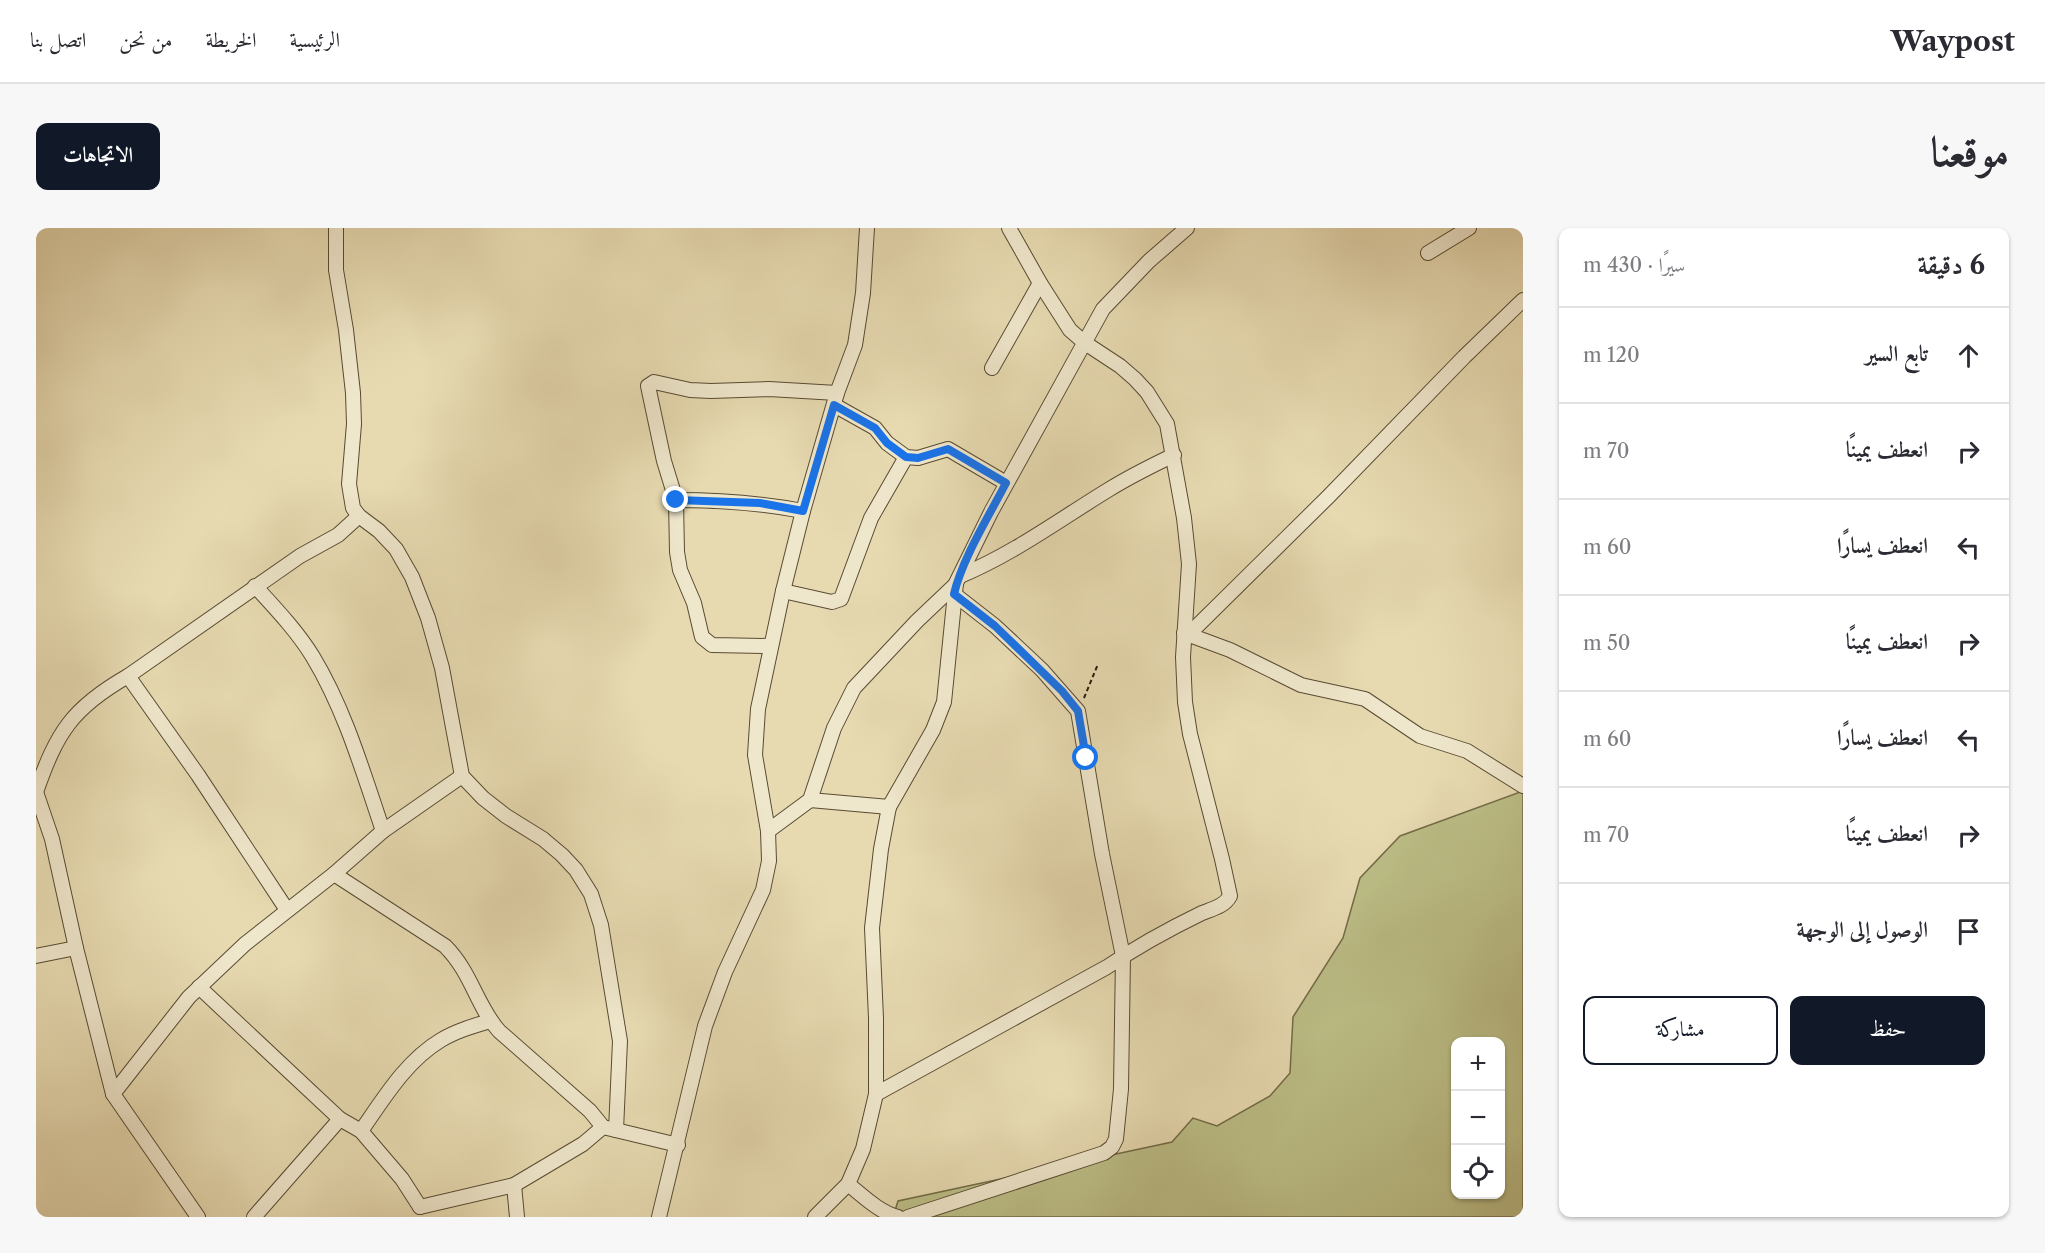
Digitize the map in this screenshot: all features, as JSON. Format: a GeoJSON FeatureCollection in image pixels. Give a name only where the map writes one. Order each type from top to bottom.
{"type":"FeatureCollection","features":[{"type":"Feature","properties":{"kind":"street"},"geometry":{"type":"LineString","coordinates":[[336,228],[336,270],[353,393],[354,424],[349,484],[353,508],[396,549],[412,577],[428,618],[441,668],[462,776],[483,798],[506,816],[543,839],[562,855],[576,870],[591,894],[601,925],[620,1041],[609,1128]]}},
{"type":"Feature","properties":{"kind":"street"},"geometry":{"type":"LineString","coordinates":[[659,1217],[705,1026],[725,972],[763,890],[769,861],[768,831],[755,755],[758,709],[803,511],[835,399],[855,345],[863,293],[867,228]]}},
{"type":"Feature","properties":{"kind":"street"},"geometry":{"type":"LineString","coordinates":[[876,1094],[1107,967],[1137,946],[1225,903],[1230,896],[1190,734],[1184,677],[1189,564],[1174,455],[1167,424],[1147,392],[1120,366],[1085,344],[1070,330],[1009,228]]}},
{"type":"Feature","properties":{"kind":"street"},"geometry":{"type":"LineString","coordinates":[[815,1217],[848,1184],[863,1149],[876,1094],[876,1018],[872,928],[881,849],[889,807],[933,730],[944,702],[957,585],[1006,483],[1085,344],[1095,320],[1149,261],[1187,228]]}},
{"type":"Feature","properties":{"kind":"street"},"geometry":{"type":"LineString","coordinates":[[1428,253],[1470,228]]}},
{"type":"Feature","properties":{"kind":"street"},"geometry":{"type":"LineString","coordinates":[[992,368],[1040,283]]}},
{"type":"Feature","properties":{"kind":"street"},"geometry":{"type":"LineString","coordinates":[[1186,634],[1328,497],[1457,364],[1523,300]]}},
{"type":"Feature","properties":{"kind":"street"},"geometry":{"type":"LineString","coordinates":[[771,646],[712,645],[702,637],[694,603],[680,570],[677,552],[676,500],[648,394],[648,386],[651,382],[711,392],[769,389],[835,399],[875,428],[887,443],[906,457],[918,458],[948,449],[1006,483]]}},
{"type":"Feature","properties":{"kind":"street"},"geometry":{"type":"LineString","coordinates":[[768,831],[810,800],[834,728],[854,688],[917,621],[957,585],[1109,489],[1174,455]]}},
{"type":"Feature","properties":{"kind":"street"},"geometry":{"type":"LineString","coordinates":[[783,591],[832,602],[841,599],[871,518],[906,457]]}},
{"type":"Feature","properties":{"kind":"street"},"geometry":{"type":"LineString","coordinates":[[676,500],[760,503],[803,511]]}},
{"type":"Feature","properties":{"kind":"street"},"geometry":{"type":"LineString","coordinates":[[198,1217],[112,1094],[52,839],[36,792],[57,739],[69,722],[102,691],[128,676],[300,555],[338,535],[359,516]]}},
{"type":"Feature","properties":{"kind":"street"},"geometry":{"type":"LineString","coordinates":[[908,1217],[1104,1153],[1112,1147],[1116,1139],[1120,1089],[1123,956],[1102,854],[1078,711],[1042,670],[995,626],[957,585]]}},
{"type":"Feature","properties":{"kind":"street"},"geometry":{"type":"LineString","coordinates":[[255,586],[286,619],[313,656],[333,693],[382,831]]}},
{"type":"Feature","properties":{"kind":"street"},"geometry":{"type":"LineString","coordinates":[[1186,634],[1230,650],[1301,685],[1365,699],[1420,735],[1467,751],[1523,786]]}},
{"type":"Feature","properties":{"kind":"street"},"geometry":{"type":"LineString","coordinates":[[128,676],[198,774],[287,910]]}},
{"type":"Feature","properties":{"kind":"street"},"geometry":{"type":"LineString","coordinates":[[112,1094],[172,1017],[199,987],[245,944],[334,874],[382,831],[462,776]]}},
{"type":"Feature","properties":{"kind":"street"},"geometry":{"type":"LineString","coordinates":[[810,800],[889,807]]}},
{"type":"Feature","properties":{"kind":"street"},"geometry":{"type":"LineString","coordinates":[[334,874],[445,946],[458,959],[468,975],[489,1021],[517,1049],[609,1128],[678,1145]]}},
{"type":"Feature","properties":{"kind":"street"},"geometry":{"type":"LineString","coordinates":[[36,956],[76,948]]}},
{"type":"Feature","properties":{"kind":"street"},"geometry":{"type":"LineString","coordinates":[[199,987],[340,1119],[361,1131],[402,1179],[418,1212],[514,1185],[609,1128]]}},
{"type":"Feature","properties":{"kind":"street"},"geometry":{"type":"LineString","coordinates":[[361,1131],[401,1075],[418,1058],[439,1041],[454,1033],[489,1021]]}},
{"type":"Feature","properties":{"kind":"street"},"geometry":{"type":"LineString","coordinates":[[254,1217],[340,1119]]}},
{"type":"Feature","properties":{"kind":"street"},"geometry":{"type":"LineString","coordinates":[[848,1184],[878,1208],[898,1217]]}},
{"type":"Feature","properties":{"kind":"street"},"geometry":{"type":"LineString","coordinates":[[514,1185],[517,1217]]}},
{"type":"Feature","properties":{"kind":"path"},"geometry":{"type":"LineString","coordinates":[[1078,711],[1098,664]]}},
{"type":"Feature","properties":{"kind":"green space"},"geometry":{"type":"Polygon","coordinates":[[[1523,791],[1523,1217],[893,1217],[898,1201],[1172,1142],[1193,1118],[1217,1126],[1270,1096],[1290,1073],[1293,1017],[1343,938],[1360,878],[1400,836],[1523,791]]]}},
{"type":"Feature","properties":{"kind":"route"},"geometry":{"type":"LineString","coordinates":[[676,500],[760,503],[803,511],[834,405],[875,428],[894,450],[906,457],[918,458],[943,449],[952,450],[1006,483],[970,553],[954,594],[995,626],[1062,691],[1078,711],[1086,758]]}}]}
